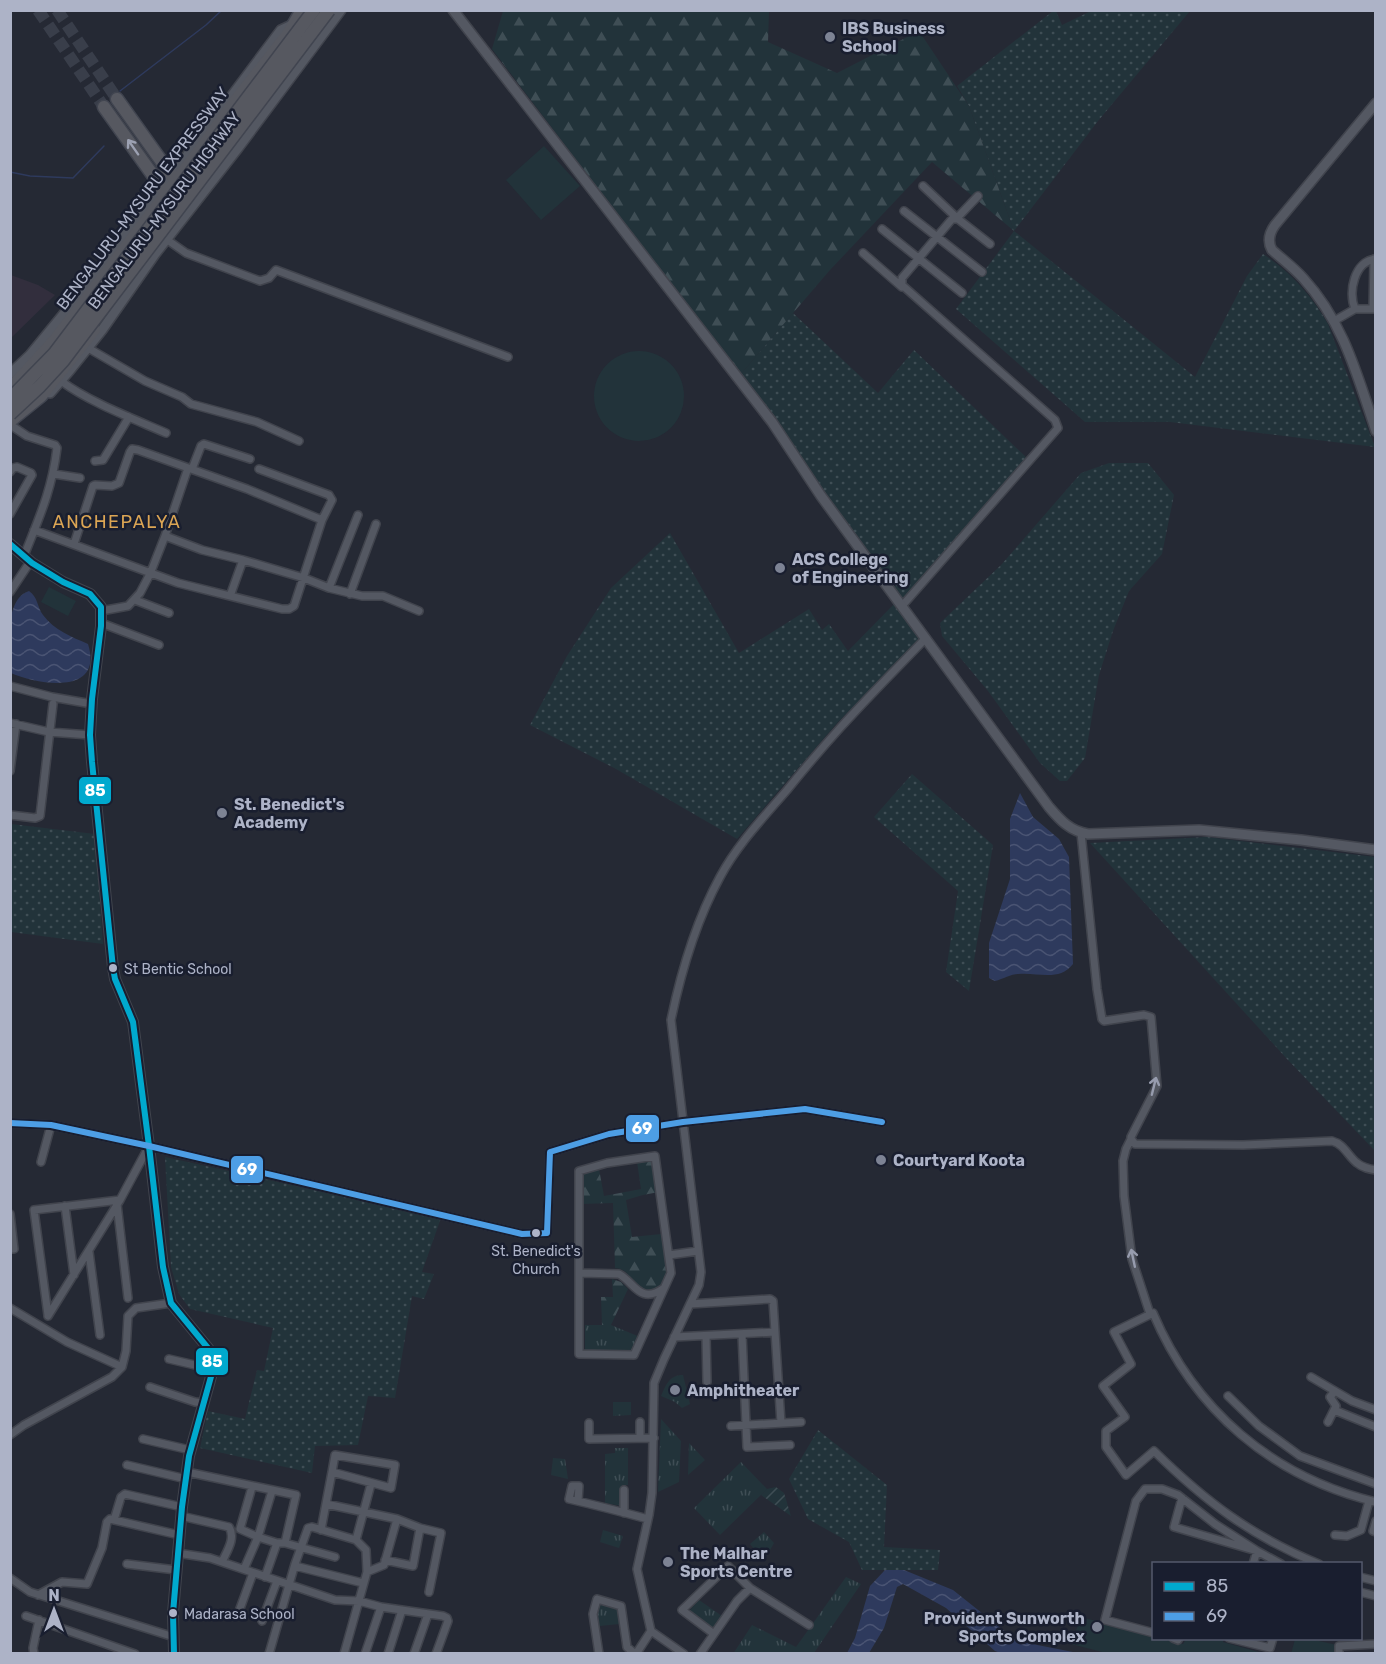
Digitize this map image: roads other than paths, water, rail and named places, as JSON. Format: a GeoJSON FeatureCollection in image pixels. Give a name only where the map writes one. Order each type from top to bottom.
{"type":"FeatureCollection","features":[{"type":"Feature","properties":{"kind":"highway"},"geometry":{"type":"LineString","coordinates":[[11,422],[63,361],[329,10]]}},
{"type":"Feature","properties":{"kind":"highway","name":"BENGALURU-MYSURU HIGHWAY"},"geometry":{"type":"LineString","coordinates":[[11,422],[41,396],[82,345],[325,27],[334,10]]}},
{"type":"Feature","properties":{"kind":"highway"},"geometry":{"type":"LineString","coordinates":[[306,11],[325,27]]}},
{"type":"Feature","properties":{"kind":"highway","name":"BENGALURU-MYSURU EXPRESSWAY"},"geometry":{"type":"LineString","coordinates":[[10,389],[55,340],[306,11]]}},
{"type":"Feature","properties":{"kind":"highway","name":"BENGALURU-MYSURU EXPRESSWAY"},"geometry":{"type":"LineString","coordinates":[[10,399],[54,354],[306,11]]}},
{"type":"Feature","properties":{"kind":"highway"},"geometry":{"type":"LineString","coordinates":[[117,99],[172,176]]}},
{"type":"Feature","properties":{"kind":"highway"},"geometry":{"type":"LineString","coordinates":[[104,107],[162,188]]}},
{"type":"Feature","properties":{"kind":"street"},"geometry":{"type":"LineString","coordinates":[[10,592],[27,559],[34,530],[45,504],[54,474],[56,447],[27,436],[11,422],[45,399],[62,381],[166,239],[249,133],[325,27],[341,10]]}},
{"type":"Feature","properties":{"kind":"street"},"geometry":{"type":"LineString","coordinates":[[453,10],[772,422],[821,496],[1049,807],[1065,825],[1081,833],[1199,830],[1376,850]]}},
{"type":"Feature","properties":{"kind":"street","name":"BENGALURU-MYSURU EXPRESSWAY"},"geometry":{"type":"LineString","coordinates":[[10,375],[30,356],[99,271],[133,222],[172,176],[281,30],[294,24]]}},
{"type":"Feature","properties":{"kind":"street"},"geometry":{"type":"LineString","coordinates":[[1376,103],[1275,225],[1269,246],[1303,277],[1334,321],[1350,352],[1376,431]]}},
{"type":"Feature","properties":{"kind":"street"},"geometry":{"type":"LineString","coordinates":[[922,186],[990,244]]}},
{"type":"Feature","properties":{"kind":"street"},"geometry":{"type":"LineString","coordinates":[[903,287],[902,278],[952,219],[957,218],[978,196]]}},
{"type":"Feature","properties":{"kind":"street"},"geometry":{"type":"LineString","coordinates":[[904,212],[982,272]]}},
{"type":"Feature","properties":{"kind":"street"},"geometry":{"type":"LineString","coordinates":[[882,229],[962,293]]}},
{"type":"Feature","properties":{"kind":"street"},"geometry":{"type":"LineString","coordinates":[[166,239],[186,253],[260,281],[269,278],[276,270],[508,357]]}},
{"type":"Feature","properties":{"kind":"street"},"geometry":{"type":"LineString","coordinates":[[863,253],[1055,420],[1058,428],[902,606]]}},
{"type":"Feature","properties":{"kind":"street"},"geometry":{"type":"LineString","coordinates":[[1334,321],[1355,309],[1374,309],[1375,259],[1367,261],[1354,278],[1353,304],[1355,309]]}},
{"type":"Feature","properties":{"kind":"street"},"geometry":{"type":"LineString","coordinates":[[88,348],[191,404],[257,422],[299,441]]}},
{"type":"Feature","properties":{"kind":"street"},"geometry":{"type":"LineString","coordinates":[[62,381],[71,388],[166,433]]}},
{"type":"Feature","properties":{"kind":"street"},"geometry":{"type":"LineString","coordinates":[[95,461],[103,460],[129,417]]}},
{"type":"Feature","properties":{"kind":"street"},"geometry":{"type":"LineString","coordinates":[[101,611],[128,606],[135,600],[150,574],[201,446],[204,444],[250,459]]}},
{"type":"Feature","properties":{"kind":"street"},"geometry":{"type":"LineString","coordinates":[[74,544],[93,486],[112,486],[119,483],[132,449],[247,489],[322,520]]}},
{"type":"Feature","properties":{"kind":"street"},"geometry":{"type":"LineString","coordinates":[[10,472],[17,467],[32,475],[10,514]]}},
{"type":"Feature","properties":{"kind":"street"},"geometry":{"type":"LineString","coordinates":[[34,530],[178,583],[289,609],[294,606],[322,520],[332,501],[331,496],[259,470]]}},
{"type":"Feature","properties":{"kind":"street"},"geometry":{"type":"LineString","coordinates":[[54,474],[80,478]]}},
{"type":"Feature","properties":{"kind":"street"},"geometry":{"type":"LineString","coordinates":[[328,588],[358,514]]}},
{"type":"Feature","properties":{"kind":"street"},"geometry":{"type":"LineString","coordinates":[[350,594],[376,524]]}},
{"type":"Feature","properties":{"kind":"street"},"geometry":{"type":"LineString","coordinates":[[165,536],[202,550],[304,578],[328,588],[362,596],[383,596],[419,611]]}},
{"type":"Feature","properties":{"kind":"street"},"geometry":{"type":"LineString","coordinates":[[10,544],[27,559],[63,582],[90,594],[101,607],[90,735],[114,979],[133,1022],[163,1267],[171,1303],[212,1353],[212,1369],[190,1450],[181,1512],[173,1613],[174,1653]]}},
{"type":"Feature","properties":{"kind":"street"},"geometry":{"type":"LineString","coordinates":[[230,596],[243,560]]}},
{"type":"Feature","properties":{"kind":"street"},"geometry":{"type":"LineString","coordinates":[[135,600],[169,613]]}},
{"type":"Feature","properties":{"kind":"street"},"geometry":{"type":"LineString","coordinates":[[101,624],[159,645]]}},
{"type":"Feature","properties":{"kind":"street"},"geometry":{"type":"LineString","coordinates":[[684,1653],[651,1631],[637,1569],[652,1493],[654,1383],[699,1285],[701,1272],[671,1020],[676,997],[705,910],[733,856],[840,728],[926,638]]}},
{"type":"Feature","properties":{"kind":"street"},"geometry":{"type":"LineString","coordinates":[[10,686],[92,704]]}},
{"type":"Feature","properties":{"kind":"street"},"geometry":{"type":"LineString","coordinates":[[10,815],[35,818],[40,816],[53,704]]}},
{"type":"Feature","properties":{"kind":"street"},"geometry":{"type":"LineString","coordinates":[[10,771],[13,723],[49,732],[90,735]]}},
{"type":"Feature","properties":{"kind":"street"},"geometry":{"type":"LineString","coordinates":[[1081,833],[1102,1019],[1104,1021],[1144,1015],[1151,1017],[1157,1086],[1131,1137],[1123,1161],[1124,1196],[1132,1259],[1150,1314]]}},
{"type":"Feature","properties":{"kind":"street"},"geometry":{"type":"LineString","coordinates":[[10,1123],[51,1125],[149,1146],[522,1234],[547,1233],[550,1152],[609,1134],[683,1122],[805,1109],[882,1122]]}},
{"type":"Feature","properties":{"kind":"street"},"geometry":{"type":"LineString","coordinates":[[41,1162],[51,1125]]}},
{"type":"Feature","properties":{"kind":"street"},"geometry":{"type":"LineString","coordinates":[[1131,1139],[1135,1144],[1219,1145],[1332,1141],[1338,1143],[1355,1162],[1365,1168],[1376,1170]]}},
{"type":"Feature","properties":{"kind":"street"},"geometry":{"type":"LineString","coordinates":[[119,1202],[34,1210],[48,1316],[119,1202],[149,1146]]}},
{"type":"Feature","properties":{"kind":"street"},"geometry":{"type":"LineString","coordinates":[[655,1156],[671,1273],[634,1355],[579,1354],[580,1273],[579,1171],[607,1163],[655,1156]]}},
{"type":"Feature","properties":{"kind":"street"},"geometry":{"type":"LineString","coordinates":[[119,1202],[128,1298]]}},
{"type":"Feature","properties":{"kind":"street"},"geometry":{"type":"LineString","coordinates":[[65,1206],[74,1276]]}},
{"type":"Feature","properties":{"kind":"street"},"geometry":{"type":"LineString","coordinates":[[10,1214],[14,1249],[10,1249]]}},
{"type":"Feature","properties":{"kind":"street"},"geometry":{"type":"LineString","coordinates":[[669,1255],[699,1251]]}},
{"type":"Feature","properties":{"kind":"street"},"geometry":{"type":"LineString","coordinates":[[89,1252],[100,1335]]}},
{"type":"Feature","properties":{"kind":"street"},"geometry":{"type":"LineString","coordinates":[[580,1273],[619,1274],[625,1277],[634,1289],[647,1294],[659,1291],[666,1286]]}},
{"type":"Feature","properties":{"kind":"street"},"geometry":{"type":"LineString","coordinates":[[690,1304],[771,1299],[774,1303],[781,1423]]}},
{"type":"Feature","properties":{"kind":"street"},"geometry":{"type":"LineString","coordinates":[[10,1436],[24,1425],[112,1377],[122,1367],[126,1351],[128,1316],[136,1308],[171,1303]]}},
{"type":"Feature","properties":{"kind":"street"},"geometry":{"type":"LineString","coordinates":[[10,1308],[67,1342],[122,1367]]}},
{"type":"Feature","properties":{"kind":"street"},"geometry":{"type":"LineString","coordinates":[[1317,1562],[1267,1539],[1235,1520],[1195,1490],[1154,1451],[1125,1475],[1106,1447],[1106,1431],[1125,1417],[1103,1386],[1131,1364],[1114,1332],[1153,1312],[1169,1347],[1188,1377],[1209,1404],[1241,1435],[1302,1476],[1332,1489],[1372,1501],[1360,1530],[1347,1536],[1335,1535]]}},
{"type":"Feature","properties":{"kind":"street"},"geometry":{"type":"LineString","coordinates":[[674,1337],[775,1332]]}},
{"type":"Feature","properties":{"kind":"street"},"geometry":{"type":"LineString","coordinates":[[742,1334],[747,1448],[790,1445]]}},
{"type":"Feature","properties":{"kind":"street"},"geometry":{"type":"LineString","coordinates":[[706,1335],[707,1382]]}},
{"type":"Feature","properties":{"kind":"street"},"geometry":{"type":"LineString","coordinates":[[169,1359],[212,1369]]}},
{"type":"Feature","properties":{"kind":"street"},"geometry":{"type":"LineString","coordinates":[[1311,1377],[1352,1401],[1376,1410]]}},
{"type":"Feature","properties":{"kind":"street"},"geometry":{"type":"LineString","coordinates":[[150,1387],[204,1403]]}},
{"type":"Feature","properties":{"kind":"street"},"geometry":{"type":"LineString","coordinates":[[1328,1422],[1336,1406],[1330,1397],[1335,1391]]}},
{"type":"Feature","properties":{"kind":"street"},"geometry":{"type":"LineString","coordinates":[[1228,1396],[1259,1426],[1300,1456],[1376,1484]]}},
{"type":"Feature","properties":{"kind":"street"},"geometry":{"type":"LineString","coordinates":[[1335,1410],[1376,1428]]}},
{"type":"Feature","properties":{"kind":"street"},"geometry":{"type":"LineString","coordinates":[[640,1422],[640,1438]]}},
{"type":"Feature","properties":{"kind":"street"},"geometry":{"type":"LineString","coordinates":[[731,1426],[801,1422]]}},
{"type":"Feature","properties":{"kind":"street"},"geometry":{"type":"LineString","coordinates":[[589,1423],[589,1439],[654,1438]]}},
{"type":"Feature","properties":{"kind":"street"},"geometry":{"type":"LineString","coordinates":[[143,1439],[190,1450]]}},
{"type":"Feature","properties":{"kind":"street"},"geometry":{"type":"LineString","coordinates":[[321,1530],[334,1455],[395,1465],[391,1488],[332,1472]]}},
{"type":"Feature","properties":{"kind":"street"},"geometry":{"type":"LineString","coordinates":[[127,1465],[252,1486],[296,1496],[281,1543],[265,1577]]}},
{"type":"Feature","properties":{"kind":"street"},"geometry":{"type":"LineString","coordinates":[[356,1540],[371,1484]]}},
{"type":"Feature","properties":{"kind":"street"},"geometry":{"type":"LineString","coordinates":[[252,1486],[240,1529],[258,1538],[335,1557]]}},
{"type":"Feature","properties":{"kind":"street"},"geometry":{"type":"LineString","coordinates":[[1152,1632],[1105,1620],[1136,1501],[1145,1489],[1162,1490],[1178,1495],[1215,1524],[1279,1562]]}},
{"type":"Feature","properties":{"kind":"street"},"geometry":{"type":"LineString","coordinates":[[624,1490],[624,1513]]}},
{"type":"Feature","properties":{"kind":"street"},"geometry":{"type":"LineString","coordinates":[[243,1569],[258,1538],[272,1491]]}},
{"type":"Feature","properties":{"kind":"street"},"geometry":{"type":"LineString","coordinates":[[114,1520],[121,1497],[125,1494],[230,1527],[233,1536],[222,1562]]}},
{"type":"Feature","properties":{"kind":"street"},"geometry":{"type":"LineString","coordinates":[[1182,1498],[1174,1527],[1257,1551]]}},
{"type":"Feature","properties":{"kind":"street"},"geometry":{"type":"LineString","coordinates":[[578,1501],[648,1519]]}},
{"type":"Feature","properties":{"kind":"street"},"geometry":{"type":"LineString","coordinates":[[326,1504],[397,1519],[441,1535],[429,1592]]}},
{"type":"Feature","properties":{"kind":"street"},"geometry":{"type":"LineString","coordinates":[[38,1595],[62,1582],[87,1584],[102,1548],[107,1522],[110,1519],[179,1535]]}},
{"type":"Feature","properties":{"kind":"street"},"geometry":{"type":"LineString","coordinates":[[367,1572],[382,1566],[397,1519]]}},
{"type":"Feature","properties":{"kind":"street"},"geometry":{"type":"LineString","coordinates":[[1376,1521],[1373,1531],[1376,1532]]}},
{"type":"Feature","properties":{"kind":"street"},"geometry":{"type":"LineString","coordinates":[[269,1653],[301,1548],[308,1528],[312,1527],[356,1540],[366,1551],[367,1572],[344,1653]]}},
{"type":"Feature","properties":{"kind":"street"},"geometry":{"type":"LineString","coordinates":[[385,1560],[412,1566],[420,1528]]}},
{"type":"Feature","properties":{"kind":"street"},"geometry":{"type":"LineString","coordinates":[[1252,1562],[1257,1551]]}},
{"type":"Feature","properties":{"kind":"street"},"geometry":{"type":"LineString","coordinates":[[177,1553],[210,1558],[335,1600],[359,1601],[381,1607],[442,1616],[448,1621],[436,1653]]}},
{"type":"Feature","properties":{"kind":"street"},"geometry":{"type":"LineString","coordinates":[[127,1564],[176,1570]]}},
{"type":"Feature","properties":{"kind":"street"},"geometry":{"type":"LineString","coordinates":[[295,1566],[363,1583]]}},
{"type":"Feature","properties":{"kind":"street"},"geometry":{"type":"LineString","coordinates":[[714,1634],[682,1610],[728,1566],[750,1588],[809,1624]]}},
{"type":"Feature","properties":{"kind":"street"},"geometry":{"type":"LineString","coordinates":[[238,1614],[253,1573]]}},
{"type":"Feature","properties":{"kind":"street"},"geometry":{"type":"LineString","coordinates":[[10,1578],[29,1592],[174,1637]]}},
{"type":"Feature","properties":{"kind":"street"},"geometry":{"type":"LineString","coordinates":[[262,1622],[277,1581]]}},
{"type":"Feature","properties":{"kind":"street"},"geometry":{"type":"LineString","coordinates":[[700,1653],[750,1588]]}},
{"type":"Feature","properties":{"kind":"street"},"geometry":{"type":"LineString","coordinates":[[599,1653],[593,1614],[597,1599],[621,1606],[627,1647],[635,1653],[651,1631]]}},
{"type":"Feature","properties":{"kind":"street"},"geometry":{"type":"LineString","coordinates":[[365,1653],[381,1607]]}},
{"type":"Feature","properties":{"kind":"street"},"geometry":{"type":"LineString","coordinates":[[388,1653],[402,1610]]}},
{"type":"Feature","properties":{"kind":"street"},"geometry":{"type":"LineString","coordinates":[[414,1653],[428,1614]]}},
{"type":"Feature","properties":{"kind":"street"},"geometry":{"type":"LineString","coordinates":[[27,1616],[135,1653]]}},
{"type":"Feature","properties":{"kind":"street"},"geometry":{"type":"LineString","coordinates":[[34,1653],[39,1620]]}},
{"type":"Feature","properties":{"kind":"street"},"geometry":{"type":"LineString","coordinates":[[1238,1640],[1270,1648],[1272,1640]]}},
{"type":"Feature","properties":{"kind":"street"},"geometry":{"type":"LineString","coordinates":[[1339,1653],[1339,1646],[1376,1644]]}},
{"type":"Feature","properties":{"kind":"water"},"geometry":{"type":"Polygon","coordinates":[[[29,591],[43,615],[52,625],[88,644],[90,661],[87,672],[78,679],[52,683],[11,673],[9,639],[12,615],[15,604],[29,591]]]}},
{"type":"Feature","properties":{"kind":"water"},"geometry":{"type":"Polygon","coordinates":[[[1020,793],[1033,817],[1059,839],[1069,857],[1073,964],[1067,970],[1055,975],[1015,974],[995,981],[989,978],[989,943],[1010,879],[1010,819],[1020,793]]]}},
{"type":"Feature","properties":{"kind":"water"},"geometry":{"type":"Polygon","coordinates":[[[885,1570],[904,1570],[953,1590],[1017,1641],[1078,1653],[1003,1654],[995,1651],[946,1608],[903,1584],[897,1587],[884,1628],[869,1653],[847,1653],[855,1638],[870,1586],[885,1570]]]}},
{"type":"Feature","properties":{"kind":"waterway"},"geometry":{"type":"LineString","coordinates":[[120,91],[222,10]]}},
{"type":"Feature","properties":{"kind":"waterway"},"geometry":{"type":"LineString","coordinates":[[10,172],[30,176],[73,178],[104,146]]}},
{"type":"Feature","properties":{"kind":"tunnel"},"geometry":{"type":"LineString","coordinates":[[38,10],[104,107]]}},
{"type":"Feature","properties":{"kind":"tunnel"},"geometry":{"type":"LineString","coordinates":[[57,10],[117,99]]}},
{"type":"Feature","properties":{"kind":"place","name":"IBS Business School"},"geometry":{"type":"Point","coordinates":[830,37]}},
{"type":"Feature","properties":{"kind":"place","name":"ACS College of Engineering"},"geometry":{"type":"Point","coordinates":[780,568]}},
{"type":"Feature","properties":{"kind":"place","name":"St. Benedict's Academy"},"geometry":{"type":"Point","coordinates":[222,813]}},
{"type":"Feature","properties":{"kind":"place","name":"St Bentic School"},"geometry":{"type":"Point","coordinates":[113,968]}},
{"type":"Feature","properties":{"kind":"place","name":"Courtyard Koota"},"geometry":{"type":"Point","coordinates":[881,1160]}},
{"type":"Feature","properties":{"kind":"place","name":"St. Benedict's Church"},"geometry":{"type":"Point","coordinates":[536,1233]}},
{"type":"Feature","properties":{"kind":"place","name":"Amphitheater"},"geometry":{"type":"Point","coordinates":[675,1390]}},
{"type":"Feature","properties":{"kind":"place","name":"The Malhar Sports Centre"},"geometry":{"type":"Point","coordinates":[668,1562]}},
{"type":"Feature","properties":{"kind":"place","name":"Madarasa School"},"geometry":{"type":"Point","coordinates":[173,1613]}},
{"type":"Feature","properties":{"kind":"place","name":"Provident Sunworth Sports Complex"},"geometry":{"type":"Point","coordinates":[1097,1627]}},
{"type":"Feature","properties":{"kind":"district","name":"ANCHEPALYA"},"geometry":{"type":"Point","coordinates":[117,522]}}]}
